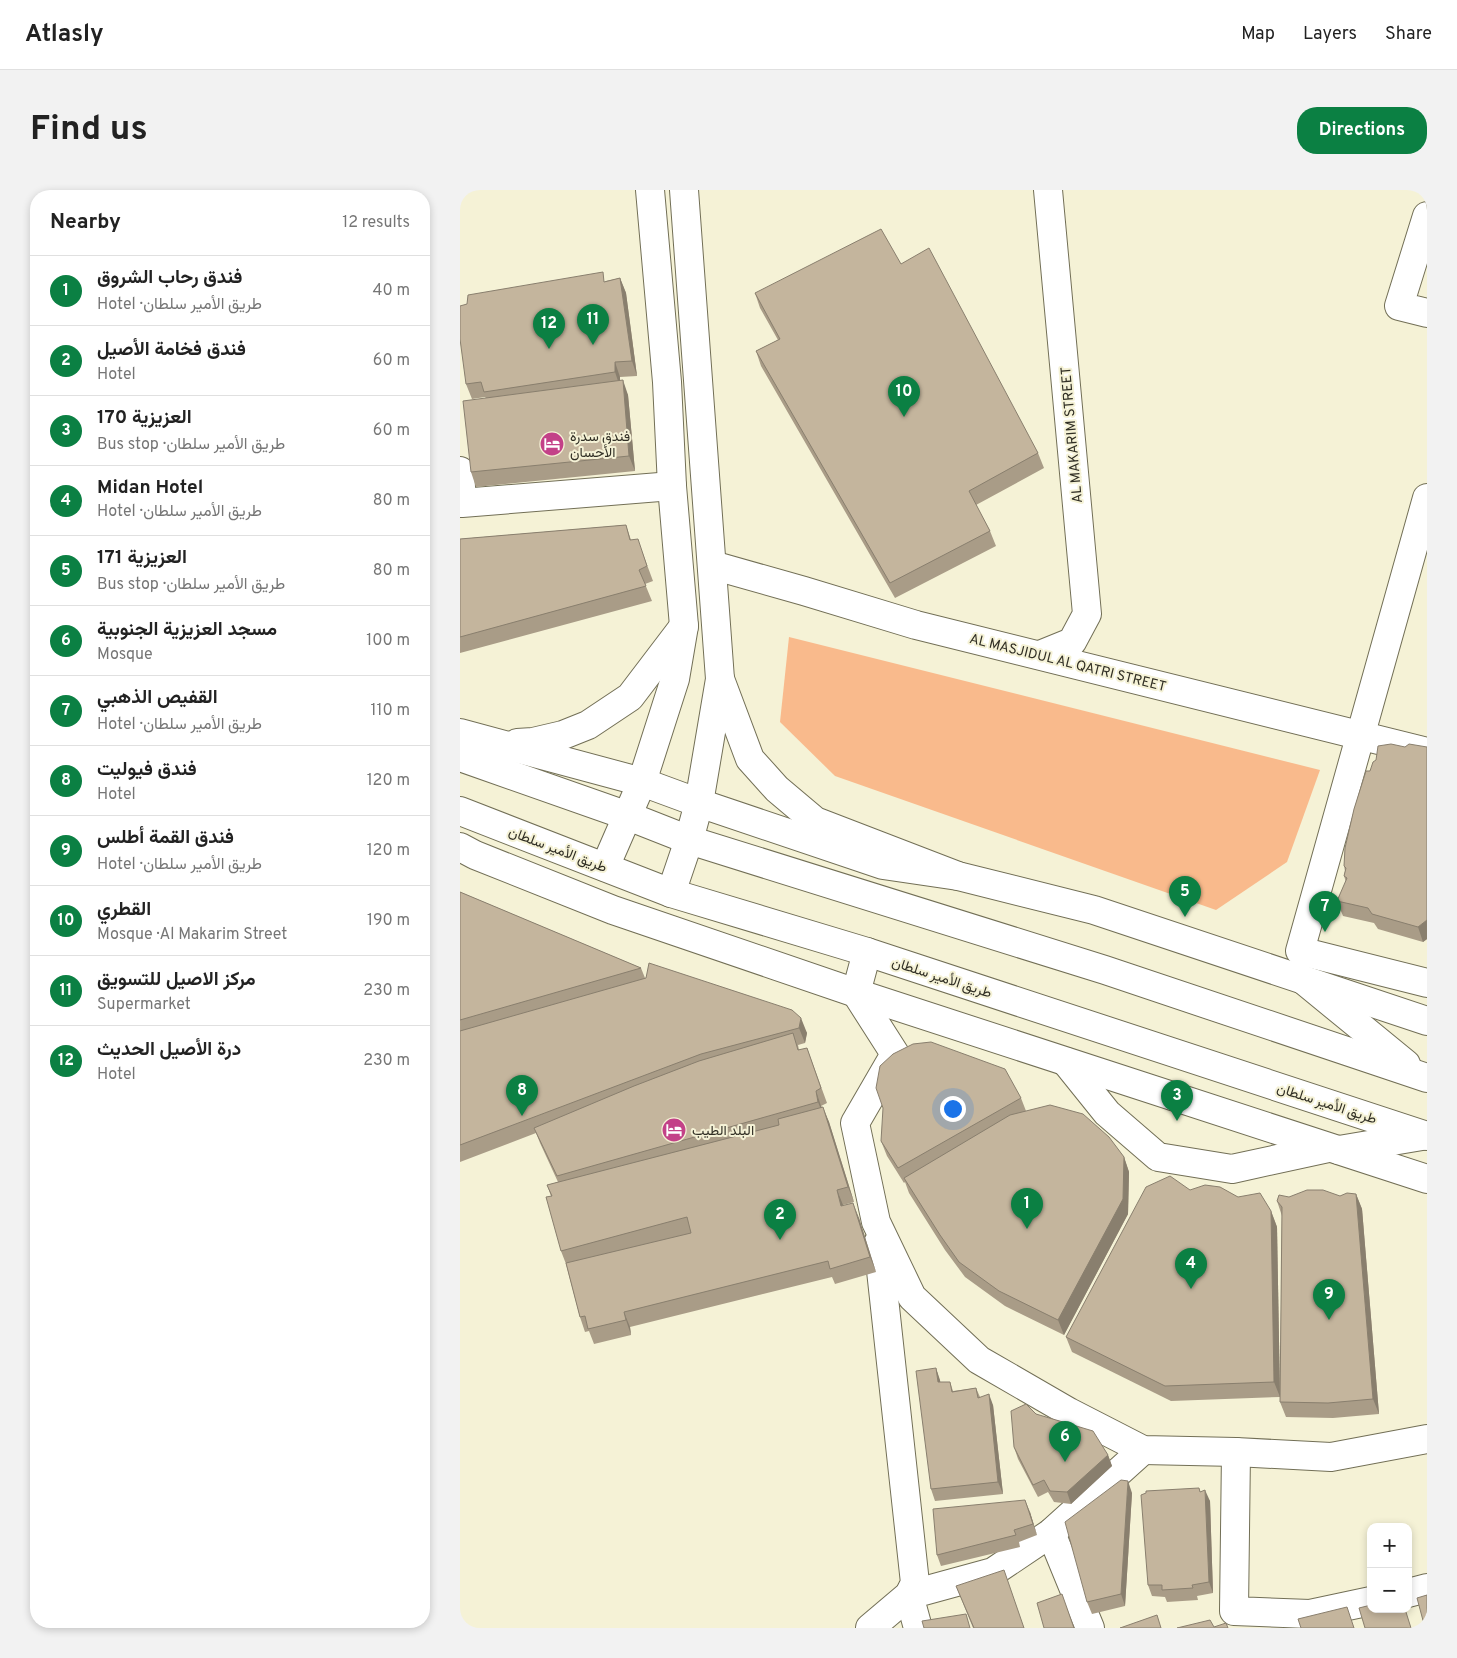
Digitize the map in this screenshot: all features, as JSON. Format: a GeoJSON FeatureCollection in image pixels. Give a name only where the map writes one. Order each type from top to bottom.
{"type":"FeatureCollection","features":[{"type":"Feature","properties":{"kind":"main road"},"geometry":{"type":"LineString","coordinates":[[605,867],[642,782],[675,679],[684,626],[672,486],[667,382],[650,190]]}},
{"type":"Feature","properties":{"kind":"main road"},"geometry":{"type":"LineString","coordinates":[[671,893],[700,803],[720,679],[684,190]]}},
{"type":"Feature","properties":{"kind":"main road","name":"AL MAKARIM STREET"},"geometry":{"type":"LineString","coordinates":[[1040,655],[1072,642],[1087,614],[1048,190]]}},
{"type":"Feature","properties":{"kind":"main road"},"geometry":{"type":"LineString","coordinates":[[1427,216],[1399,306],[1427,313]]}},
{"type":"Feature","properties":{"kind":"main road"},"geometry":{"type":"LineString","coordinates":[[460,470],[462,502],[672,486]]}},
{"type":"Feature","properties":{"kind":"main road"},"geometry":{"type":"LineString","coordinates":[[1427,498],[1300,951],[1427,983]]}},
{"type":"Feature","properties":{"kind":"main road","name":"AL MASJIDUL AL QATRI STREET"},"geometry":{"type":"LineString","coordinates":[[712,565],[916,625],[1427,752]]}},
{"type":"Feature","properties":{"kind":"main road"},"geometry":{"type":"LineString","coordinates":[[503,744],[533,742],[563,736],[588,725],[630,697],[684,626]]}},
{"type":"Feature","properties":{"kind":"main road"},"geometry":{"type":"LineString","coordinates":[[720,679],[750,759],[777,788],[815,821],[958,876]]}},
{"type":"Feature","properties":{"kind":"main road"},"geometry":{"type":"LineString","coordinates":[[460,733],[642,782],[883,865],[958,876],[1094,910],[1427,1021]]}},
{"type":"Feature","properties":{"kind":"main road"},"geometry":{"type":"LineString","coordinates":[[460,756],[628,816],[689,840],[1105,970],[1424,1077]]}},
{"type":"Feature","properties":{"kind":"main road","name":"طريق الأمير سلطان"},"geometry":{"type":"LineString","coordinates":[[460,811],[671,893],[867,952],[1427,1136]]}},
{"type":"Feature","properties":{"kind":"main road"},"geometry":{"type":"LineString","coordinates":[[460,847],[475,855],[613,910],[856,993],[1427,1179]]}},
{"type":"Feature","properties":{"kind":"main road"},"geometry":{"type":"LineString","coordinates":[[867,952],[856,993],[895,1054],[855,1123],[876,1222],[915,1583],[909,1595],[870,1628]]}},
{"type":"Feature","properties":{"kind":"main road"},"geometry":{"type":"LineString","coordinates":[[1302,979],[1424,1077]]}},
{"type":"Feature","properties":{"kind":"main road"},"geometry":{"type":"LineString","coordinates":[[1066,1062],[1107,1114],[1158,1157],[1232,1169],[1334,1149],[1427,1136]]}},
{"type":"Feature","properties":{"kind":"main road"},"geometry":{"type":"LineString","coordinates":[[876,1222],[912,1297],[979,1360],[1069,1412],[1143,1450],[1331,1457],[1427,1439]]}},
{"type":"Feature","properties":{"kind":"main road"},"geometry":{"type":"LineString","coordinates":[[909,1595],[993,1572],[1051,1533],[1143,1450]]}},
{"type":"Feature","properties":{"kind":"main road"},"geometry":{"type":"LineString","coordinates":[[1236,1452],[1234,1611],[1310,1614],[1367,1602]]}},
{"type":"Feature","properties":{"kind":"main road"},"geometry":{"type":"LineString","coordinates":[[1051,1533],[1090,1628]]}},
{"type":"Feature","properties":{"kind":"main road"},"geometry":{"type":"LineString","coordinates":[[1412,1591],[1427,1588]]}},
{"type":"Feature","properties":{"kind":"main road"},"geometry":{"type":"LineString","coordinates":[[909,1595],[918,1628]]}},
{"type":"Feature","properties":{"kind":"shaded area"},"geometry":{"type":"Polygon","coordinates":[[[789,637],[1320,770],[1287,862],[1216,910],[835,776],[780,722],[789,637]]]}},
{"type":"Feature","properties":{"kind":"building"},"geometry":{"type":"Polygon","coordinates":[[[881,229],[901,264],[929,248],[1038,453],[969,491],[990,531],[890,583],[756,351],[780,339],[755,293],[881,229]]]}},
{"type":"Feature","properties":{"kind":"building"},"geometry":{"type":"Polygon","coordinates":[[[603,272],[604,282],[620,278],[632,361],[615,362],[615,372],[484,392],[481,382],[466,384],[460,339],[460,306],[467,304],[468,295],[603,272]]]}},
{"type":"Feature","properties":{"kind":"building","name":"فندق سدرة الأحسان"},"geometry":{"type":"Polygon","coordinates":[[[623,380],[629,456],[471,472],[463,401],[623,380]]]}},
{"type":"Feature","properties":{"kind":"building"},"geometry":{"type":"Polygon","coordinates":[[[626,525],[630,540],[638,539],[647,566],[639,570],[646,586],[460,637],[460,539],[626,525]]]}},
{"type":"Feature","properties":{"kind":"building"},"geometry":{"type":"Polygon","coordinates":[[[1391,744],[1405,747],[1409,744],[1427,747],[1427,920],[1418,927],[1372,914],[1368,908],[1337,901],[1347,878],[1344,876],[1346,868],[1344,866],[1345,848],[1354,809],[1366,771],[1370,771],[1373,762],[1376,760],[1378,746],[1391,744]]]}},
{"type":"Feature","properties":{"kind":"building"},"geometry":{"type":"Polygon","coordinates":[[[460,892],[641,968],[460,1020],[460,892]]]}},
{"type":"Feature","properties":{"kind":"building"},"geometry":{"type":"Polygon","coordinates":[[[649,963],[792,1010],[801,1018],[799,1028],[701,1054],[460,1145],[460,1031],[646,978],[649,963]]]}},
{"type":"Feature","properties":{"kind":"building","name":"البلد الطيب"},"geometry":{"type":"Polygon","coordinates":[[[793,1033],[798,1050],[807,1048],[821,1088],[816,1091],[818,1102],[557,1176],[534,1128],[699,1061],[793,1033]]]}},
{"type":"Feature","properties":{"kind":"building"},"geometry":{"type":"Polygon","coordinates":[[[931,1042],[1005,1069],[1021,1098],[898,1168],[881,1141],[883,1108],[876,1088],[880,1066],[893,1054],[913,1044],[931,1042]]]}},
{"type":"Feature","properties":{"kind":"building"},"geometry":{"type":"Polygon","coordinates":[[[1050,1105],[1083,1114],[1109,1137],[1124,1157],[1123,1199],[1058,1320],[999,1291],[959,1262],[904,1178],[1010,1115],[1050,1105]]]}},
{"type":"Feature","properties":{"kind":"building"},"geometry":{"type":"Polygon","coordinates":[[[823,1107],[848,1187],[837,1190],[841,1206],[853,1203],[870,1257],[830,1269],[828,1261],[624,1312],[626,1320],[588,1329],[585,1316],[580,1317],[566,1263],[691,1233],[687,1217],[561,1251],[546,1197],[552,1196],[547,1185],[779,1125],[778,1119],[823,1107]]]}},
{"type":"Feature","properties":{"kind":"building"},"geometry":{"type":"Polygon","coordinates":[[[1170,1176],[1190,1190],[1205,1185],[1220,1187],[1238,1197],[1260,1193],[1271,1211],[1274,1382],[1165,1386],[1066,1337],[1146,1187],[1170,1176]]]}},
{"type":"Feature","properties":{"kind":"building"},"geometry":{"type":"Polygon","coordinates":[[[1307,1190],[1323,1190],[1340,1196],[1347,1193],[1356,1194],[1373,1399],[1328,1403],[1280,1402],[1282,1207],[1277,1201],[1279,1195],[1289,1197],[1307,1190]]]}},
{"type":"Feature","properties":{"kind":"building"},"geometry":{"type":"Polygon","coordinates":[[[936,1368],[938,1382],[950,1382],[952,1392],[976,1388],[978,1398],[989,1394],[998,1482],[931,1489],[916,1371],[936,1368]]]}},
{"type":"Feature","properties":{"kind":"building"},"geometry":{"type":"Polygon","coordinates":[[[1026,1404],[1036,1414],[1093,1431],[1108,1455],[1067,1492],[1050,1491],[1044,1480],[1033,1485],[1014,1447],[1011,1411],[1026,1404]]]}},
{"type":"Feature","properties":{"kind":"building"},"geometry":{"type":"Polygon","coordinates":[[[1121,1480],[1128,1481],[1121,1594],[1087,1602],[1065,1522],[1121,1480]]]}},
{"type":"Feature","properties":{"kind":"building"},"geometry":{"type":"Polygon","coordinates":[[[1199,1488],[1200,1492],[1205,1490],[1209,1582],[1192,1585],[1193,1588],[1162,1590],[1162,1585],[1148,1585],[1141,1495],[1146,1493],[1146,1491],[1199,1488]]]}},
{"type":"Feature","properties":{"kind":"building"},"geometry":{"type":"Polygon","coordinates":[[[1025,1500],[1033,1524],[1014,1530],[1016,1535],[937,1555],[933,1509],[1025,1500]]]}},
{"type":"Feature","properties":{"kind":"building"},"geometry":{"type":"Polygon","coordinates":[[[1004,1570],[1024,1628],[974,1628],[956,1586],[1004,1570]]]}},
{"type":"Feature","properties":{"kind":"building"},"geometry":{"type":"Polygon","coordinates":[[[1062,1594],[1074,1628],[1044,1628],[1037,1603],[1062,1594]]]}},
{"type":"Feature","properties":{"kind":"building"},"geometry":{"type":"Polygon","coordinates":[[[1427,1595],[1427,1628],[1425,1628],[1417,1598],[1427,1595]]]}},
{"type":"Feature","properties":{"kind":"building"},"geometry":{"type":"Polygon","coordinates":[[[1367,1606],[1367,1613],[1406,1613],[1411,1628],[1365,1628],[1359,1608],[1367,1606]]]}},
{"type":"Feature","properties":{"kind":"building"},"geometry":{"type":"Polygon","coordinates":[[[1347,1607],[1354,1628],[1301,1628],[1298,1619],[1347,1607]]]}},
{"type":"Feature","properties":{"kind":"building"},"geometry":{"type":"Polygon","coordinates":[[[966,1614],[970,1628],[924,1628],[922,1621],[966,1614]]]}},
{"type":"Feature","properties":{"kind":"building"},"geometry":{"type":"Polygon","coordinates":[[[1157,1615],[1161,1628],[1120,1628],[1157,1615]]]}},
{"type":"Feature","properties":{"kind":"building"},"geometry":{"type":"Polygon","coordinates":[[[1210,1620],[1214,1627],[1226,1623],[1228,1628],[1177,1628],[1210,1620]]]}},
{"type":"Feature","properties":{"kind":"place","name":"مركز الاصيل للتسويق"},"geometry":{"type":"Point","coordinates":[593,345]}},
{"type":"Feature","properties":{"kind":"place","name":"درة الأصيل الحديث"},"geometry":{"type":"Point","coordinates":[549,349]}},
{"type":"Feature","properties":{"kind":"place","name":"القطري"},"geometry":{"type":"Point","coordinates":[904,417]}},
{"type":"Feature","properties":{"kind":"place","name":"فندق سدرة الأحسان"},"geometry":{"type":"Point","coordinates":[552,444]}},
{"type":"Feature","properties":{"kind":"place","name":"العزيزية 171"},"geometry":{"type":"Point","coordinates":[1185,917]}},
{"type":"Feature","properties":{"kind":"place","name":"القفيص الذهبي"},"geometry":{"type":"Point","coordinates":[1325,932]}},
{"type":"Feature","properties":{"kind":"place","name":"فندق فيوليت"},"geometry":{"type":"Point","coordinates":[522,1116]}},
{"type":"Feature","properties":{"kind":"place","name":"العزيزية 170"},"geometry":{"type":"Point","coordinates":[1177,1121]}},
{"type":"Feature","properties":{"kind":"place","name":"البلد الطيب"},"geometry":{"type":"Point","coordinates":[674,1130]}},
{"type":"Feature","properties":{"kind":"place","name":"فندق رحاب الشروق"},"geometry":{"type":"Point","coordinates":[1027,1229]}},
{"type":"Feature","properties":{"kind":"place","name":"فندق فخامة الأصيل"},"geometry":{"type":"Point","coordinates":[780,1240]}},
{"type":"Feature","properties":{"kind":"place","name":"Midan Hotel"},"geometry":{"type":"Point","coordinates":[1191,1289]}},
{"type":"Feature","properties":{"kind":"place","name":"فندق القمة أطلس"},"geometry":{"type":"Point","coordinates":[1329,1320]}},
{"type":"Feature","properties":{"kind":"place","name":"مسجد العزيزية الجنوبية"},"geometry":{"type":"Point","coordinates":[1065,1462]}}]}
